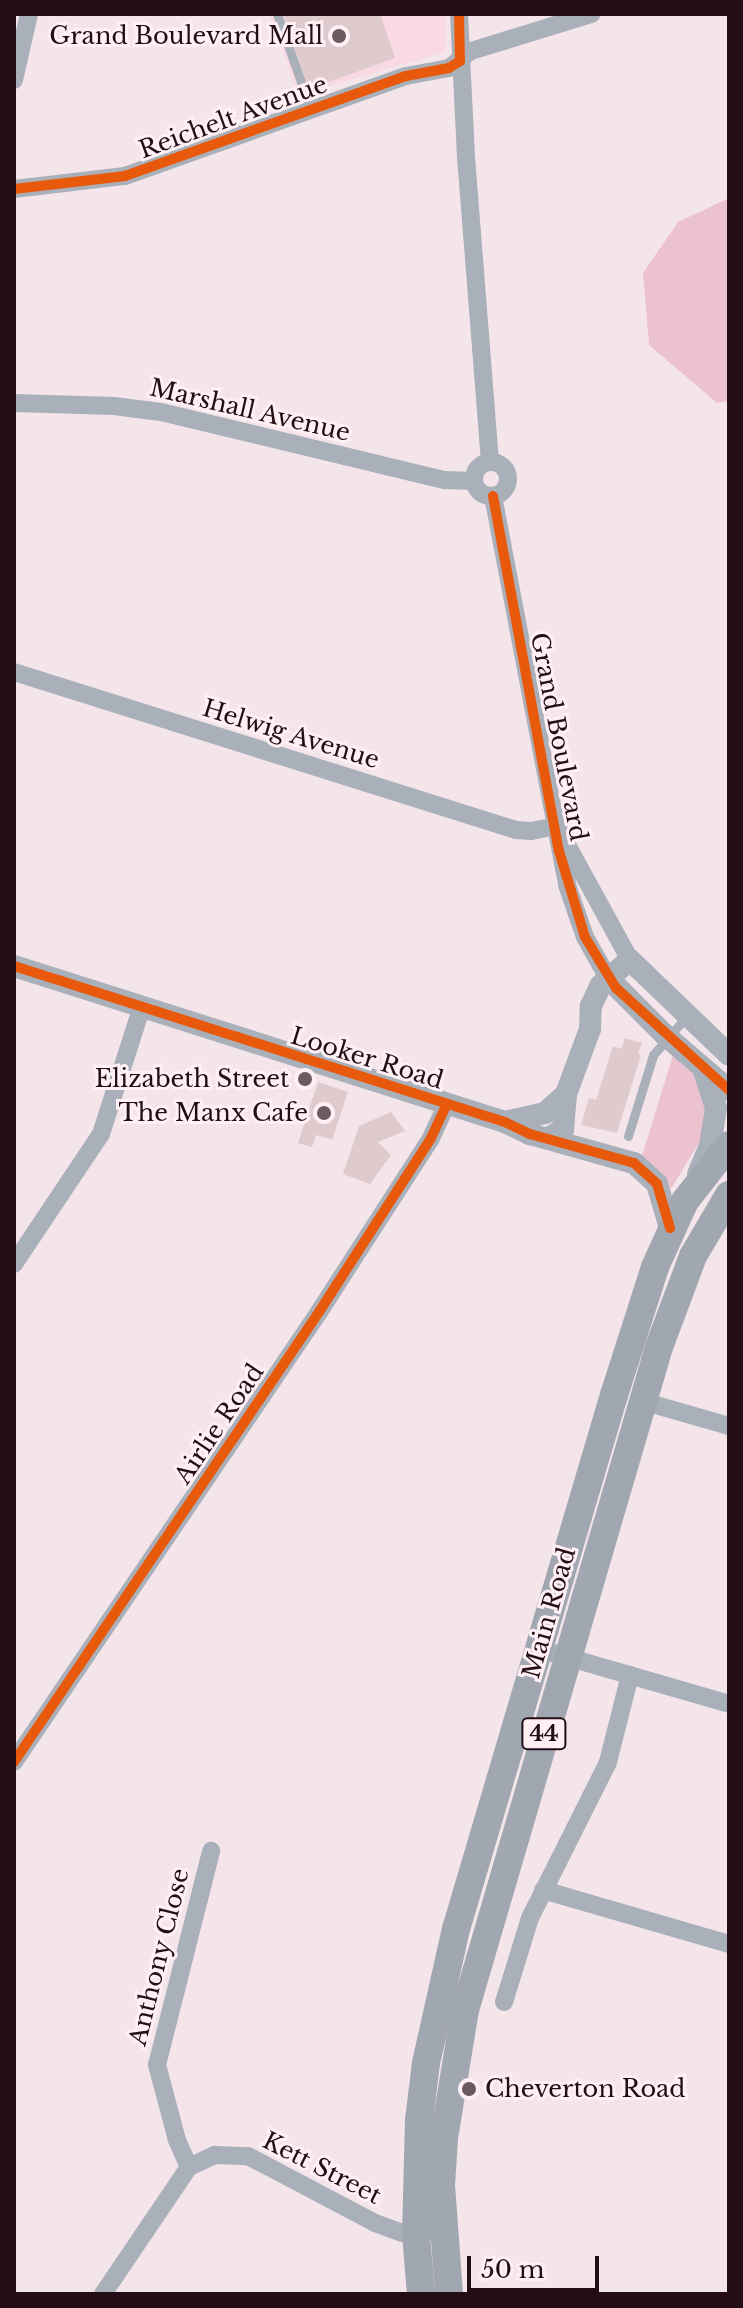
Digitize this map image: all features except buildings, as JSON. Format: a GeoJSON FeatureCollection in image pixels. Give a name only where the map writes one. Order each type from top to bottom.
{"type":"FeatureCollection","features":[{"type":"Feature","properties":{"kind":"main road","name":"Main Road"},"geometry":{"type":"LineString","coordinates":[[449,2294],[430,2234],[419,2120],[438,2001],[614,1395],[670,1228],[685,1201],[729,1145]]}},
{"type":"Feature","properties":{"kind":"main road","name":"Main Road"},"geometry":{"type":"LineString","coordinates":[[421,2294],[465,2010],[642,1401],[680,1284],[704,1231],[729,1195]]}},
{"type":"Feature","properties":{"kind":"street"},"geometry":{"type":"LineString","coordinates":[[14,80],[29,14]]}},
{"type":"Feature","properties":{"kind":"street","name":"Grand Boulevard"},"geometry":{"type":"LineString","coordinates":[[459,14],[490,461],[501,464],[508,477],[506,488],[493,496],[556,826],[576,914],[615,986],[729,1090]]}},
{"type":"Feature","properties":{"kind":"street","name":"Reichelt Avenue"},"geometry":{"type":"LineString","coordinates":[[14,189],[125,176],[406,76],[449,68],[471,51],[591,14]]}},
{"type":"Feature","properties":{"kind":"street","name":"Marshall Avenue"},"geometry":{"type":"LineString","coordinates":[[14,403],[114,406],[161,412],[445,480],[474,481]]}},
{"type":"Feature","properties":{"kind":"street"},"geometry":{"type":"LineString","coordinates":[[490,461],[478,468],[474,481],[481,492],[493,496]]}},
{"type":"Feature","properties":{"kind":"street","name":"Helwig Avenue"},"geometry":{"type":"LineString","coordinates":[[14,672],[516,830],[531,831],[556,826]]}},
{"type":"Feature","properties":{"kind":"street","name":"Grand Boulevard"},"geometry":{"type":"LineString","coordinates":[[556,826],[636,967],[729,1055]]}},
{"type":"Feature","properties":{"kind":"street","name":"Looker Road"},"geometry":{"type":"LineString","coordinates":[[14,966],[549,1138],[624,1159],[647,1172],[665,1199],[670,1228]]}},
{"type":"Feature","properties":{"kind":"street"},"geometry":{"type":"LineString","coordinates":[[549,1138],[563,1129],[566,1094],[590,1029],[615,986],[636,967]]}},
{"type":"Feature","properties":{"kind":"street"},"geometry":{"type":"LineString","coordinates":[[14,1264],[101,1134],[142,1006]]}},
{"type":"Feature","properties":{"kind":"street"},"geometry":{"type":"LineString","coordinates":[[685,1201],[715,1124],[714,1097],[704,1069]]}},
{"type":"Feature","properties":{"kind":"street"},"geometry":{"type":"LineString","coordinates":[[505,1122],[545,1113],[566,1094]]}},
{"type":"Feature","properties":{"kind":"street","name":"Airlie Road"},"geometry":{"type":"LineString","coordinates":[[14,1762],[319,1312],[431,1138],[447,1103]]}},
{"type":"Feature","properties":{"kind":"street"},"geometry":{"type":"LineString","coordinates":[[642,1401],[729,1426]]}},
{"type":"Feature","properties":{"kind":"street"},"geometry":{"type":"LineString","coordinates":[[539,1649],[729,1704]]}},
{"type":"Feature","properties":{"kind":"street"},"geometry":{"type":"LineString","coordinates":[[504,2002],[530,1918],[608,1762],[630,1675]]}},
{"type":"Feature","properties":{"kind":"street","name":"Anthony Close"},"geometry":{"type":"LineString","coordinates":[[189,2167],[177,2140],[157,2065],[211,1851]]}},
{"type":"Feature","properties":{"kind":"street"},"geometry":{"type":"LineString","coordinates":[[543,1890],[729,1944]]}},
{"type":"Feature","properties":{"kind":"street","name":"Kett Street"},"geometry":{"type":"LineString","coordinates":[[189,2167],[215,2155],[248,2156],[375,2223],[430,2234]]}},
{"type":"Feature","properties":{"kind":"street"},"geometry":{"type":"LineString","coordinates":[[103,2294],[189,2167]]}},
{"type":"Feature","properties":{"kind":"lane"},"geometry":{"type":"LineString","coordinates":[[277,14],[311,110]]}},
{"type":"Feature","properties":{"kind":"lane"},"geometry":{"type":"LineString","coordinates":[[628,1136],[653,1055],[686,1017]]}},
{"type":"Feature","properties":{"kind":"shaded area"},"geometry":{"type":"Polygon","coordinates":[[[270,14],[445,14],[445,52],[298,95],[270,14]]]}},
{"type":"Feature","properties":{"kind":"shaded area"},"geometry":{"type":"Polygon","coordinates":[[[729,198],[729,401],[717,403],[649,345],[643,273],[678,222],[729,198]]]}},
{"type":"Feature","properties":{"kind":"shaded area"},"geometry":{"type":"Polygon","coordinates":[[[673,1055],[695,1073],[707,1095],[703,1136],[671,1189],[663,1174],[642,1156],[673,1055]]]}},
{"type":"Feature","properties":{"kind":"cycle path"},"geometry":{"type":"LineString","coordinates":[[14,189],[125,176],[406,76],[449,68],[460,61],[459,14]]}},
{"type":"Feature","properties":{"kind":"cycle path"},"geometry":{"type":"LineString","coordinates":[[493,496],[559,851],[585,937],[616,988],[729,1090]]}},
{"type":"Feature","properties":{"kind":"cycle path"},"geometry":{"type":"LineString","coordinates":[[14,966],[505,1122],[530,1134],[634,1163],[657,1184],[670,1228]]}},
{"type":"Feature","properties":{"kind":"cycle path"},"geometry":{"type":"LineString","coordinates":[[14,1762],[319,1312],[431,1138],[447,1103]]}},
{"type":"Feature","properties":{"kind":"place","name":"Grand Boulevard Mall"},"geometry":{"type":"Point","coordinates":[339,36]}},
{"type":"Feature","properties":{"kind":"place","name":"Elizabeth Street"},"geometry":{"type":"Point","coordinates":[305,1079]}},
{"type":"Feature","properties":{"kind":"place","name":"The Manx Cafe"},"geometry":{"type":"Point","coordinates":[324,1113]}},
{"type":"Feature","properties":{"kind":"place","name":"Cheverton Road"},"geometry":{"type":"Point","coordinates":[469,2089]}}]}
